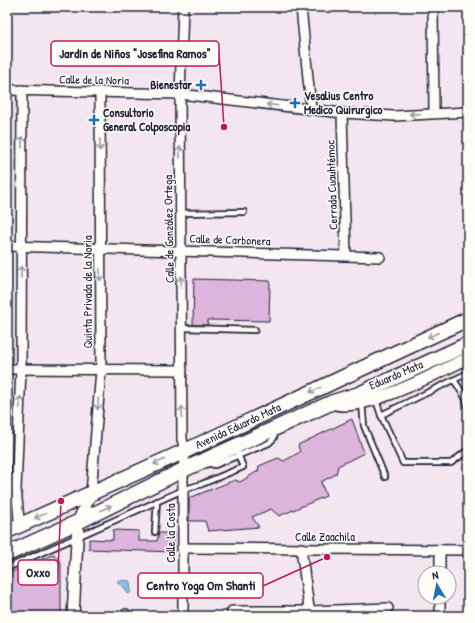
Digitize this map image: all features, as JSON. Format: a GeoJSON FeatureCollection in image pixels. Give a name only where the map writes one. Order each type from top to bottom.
{"type":"FeatureCollection","features":[{"type":"Feature","properties":{"kind":"main road","name":"Avenida Eduardo Mata"},"geometry":{"type":"LineString","coordinates":[[7,531],[185,451],[468,319]]}},
{"type":"Feature","properties":{"kind":"main road","name":"Avenida Eduardo Mata"},"geometry":{"type":"LineString","coordinates":[[7,554],[78,522],[203,461],[237,452],[275,429],[333,402],[360,398],[468,344]]}},
{"type":"Feature","properties":{"kind":"main road"},"geometry":{"type":"LineString","coordinates":[[360,398],[354,382],[356,376],[392,359],[402,349]]}},
{"type":"Feature","properties":{"kind":"street","name":"Calle de González Ortega"},"geometry":{"type":"LineString","coordinates":[[183,7],[180,94],[180,213],[182,439],[185,451]]}},
{"type":"Feature","properties":{"kind":"street"},"geometry":{"type":"LineString","coordinates":[[301,7],[311,109]]}},
{"type":"Feature","properties":{"kind":"street"},"geometry":{"type":"LineString","coordinates":[[433,7],[434,113]]}},
{"type":"Feature","properties":{"kind":"street","name":"Calle de la Noria"},"geometry":{"type":"LineString","coordinates":[[7,90],[180,94],[342,113],[394,116],[468,112]]}},
{"type":"Feature","properties":{"kind":"street"},"geometry":{"type":"LineString","coordinates":[[22,90],[21,369],[12,488],[19,519],[22,524]]}},
{"type":"Feature","properties":{"kind":"street","name":"Quinta Privada de la Noria"},"geometry":{"type":"LineString","coordinates":[[91,493],[101,370],[99,249],[100,92]]}},
{"type":"Feature","properties":{"kind":"street","name":"Cerrada Cuauhtémoc"},"geometry":{"type":"LineString","coordinates":[[342,113],[346,256]]}},
{"type":"Feature","properties":{"kind":"street","name":"Calle de Carbonera"},"geometry":{"type":"LineString","coordinates":[[7,246],[380,257]]}},
{"type":"Feature","properties":{"kind":"street","name":"Eduardo Mata"},"geometry":{"type":"LineString","coordinates":[[360,398],[376,400],[468,358]]}},
{"type":"Feature","properties":{"kind":"street"},"geometry":{"type":"LineString","coordinates":[[7,369],[182,370]]}},
{"type":"Feature","properties":{"kind":"street","name":"Calle la Costa"},"geometry":{"type":"LineString","coordinates":[[183,616],[182,548],[183,470],[185,451]]}},
{"type":"Feature","properties":{"kind":"street"},"geometry":{"type":"LineString","coordinates":[[73,616],[78,522],[91,493]]}},
{"type":"Feature","properties":{"kind":"street","name":"Calle Zaachila"},"geometry":{"type":"LineString","coordinates":[[182,548],[468,550]]}},
{"type":"Feature","properties":{"kind":"street"},"geometry":{"type":"LineString","coordinates":[[301,548],[310,614]]}},
{"type":"Feature","properties":{"kind":"street"},"geometry":{"type":"LineString","coordinates":[[440,550],[440,565]]}},
{"type":"Feature","properties":{"kind":"street"},"geometry":{"type":"LineString","coordinates":[[440,605],[440,616]]}},
{"type":"Feature","properties":{"kind":"street"},"geometry":{"type":"LineString","coordinates":[[232,611],[310,614],[388,608]]}},
{"type":"Feature","properties":{"kind":"lane"},"geometry":{"type":"LineString","coordinates":[[180,213],[244,212]]}},
{"type":"Feature","properties":{"kind":"lane"},"geometry":{"type":"LineString","coordinates":[[182,328],[255,330]]}},
{"type":"Feature","properties":{"kind":"lane"},"geometry":{"type":"LineString","coordinates":[[381,414],[468,373]]}},
{"type":"Feature","properties":{"kind":"lane"},"geometry":{"type":"LineString","coordinates":[[454,380],[467,395],[468,407]]}},
{"type":"Feature","properties":{"kind":"lane"},"geometry":{"type":"LineString","coordinates":[[360,398],[364,426],[385,477]]}},
{"type":"Feature","properties":{"kind":"lane"},"geometry":{"type":"LineString","coordinates":[[376,400],[404,463],[451,463],[468,450]]}},
{"type":"Feature","properties":{"kind":"lane"},"geometry":{"type":"LineString","coordinates":[[7,568],[157,501],[243,467],[237,452]]}},
{"type":"Feature","properties":{"kind":"lane"},"geometry":{"type":"LineString","coordinates":[[155,532],[157,501]]}},
{"type":"Feature","properties":{"kind":"water"},"geometry":{"type":"Polygon","coordinates":[[[118,580],[130,581],[131,592],[128,594],[125,588],[118,583],[118,580]]]}},
{"type":"Feature","properties":{"kind":"building"},"geometry":{"type":"Polygon","coordinates":[[[194,279],[270,281],[269,321],[208,320],[208,325],[193,325],[194,279]]]}},
{"type":"Feature","properties":{"kind":"building"},"geometry":{"type":"Polygon","coordinates":[[[352,419],[364,453],[338,466],[336,474],[321,482],[326,496],[279,516],[271,509],[252,517],[259,527],[208,531],[205,521],[189,521],[189,498],[235,480],[240,482],[258,471],[259,466],[278,458],[284,461],[300,452],[298,445],[352,419]]]}},
{"type":"Feature","properties":{"kind":"building"},"geometry":{"type":"Polygon","coordinates":[[[113,530],[139,531],[139,541],[157,541],[159,533],[175,533],[174,552],[89,549],[89,539],[113,540],[113,530]]]}},
{"type":"Feature","properties":{"kind":"building"},"geometry":{"type":"Polygon","coordinates":[[[54,554],[61,562],[61,616],[7,616],[7,574],[54,554]]]}},
{"type":"Feature","properties":{"kind":"place","name":"Bienestar"},"geometry":{"type":"Point","coordinates":[201,85]}},
{"type":"Feature","properties":{"kind":"place","name":"Vesalius Centro Medico Quirurgico"},"geometry":{"type":"Point","coordinates":[295,103]}},
{"type":"Feature","properties":{"kind":"place","name":"Consultorio General Colposcopia"},"geometry":{"type":"Point","coordinates":[94,120]}},
{"type":"Feature","properties":{"kind":"place","name":"Jardín de Niños \"Josefina Ramos\""},"geometry":{"type":"Point","coordinates":[224,127]}},
{"type":"Feature","properties":{"kind":"place","name":"Oxxo"},"geometry":{"type":"Point","coordinates":[61,501]}},
{"type":"Feature","properties":{"kind":"place","name":"Centro Yoga Om Shanti"},"geometry":{"type":"Point","coordinates":[327,557]}}]}
